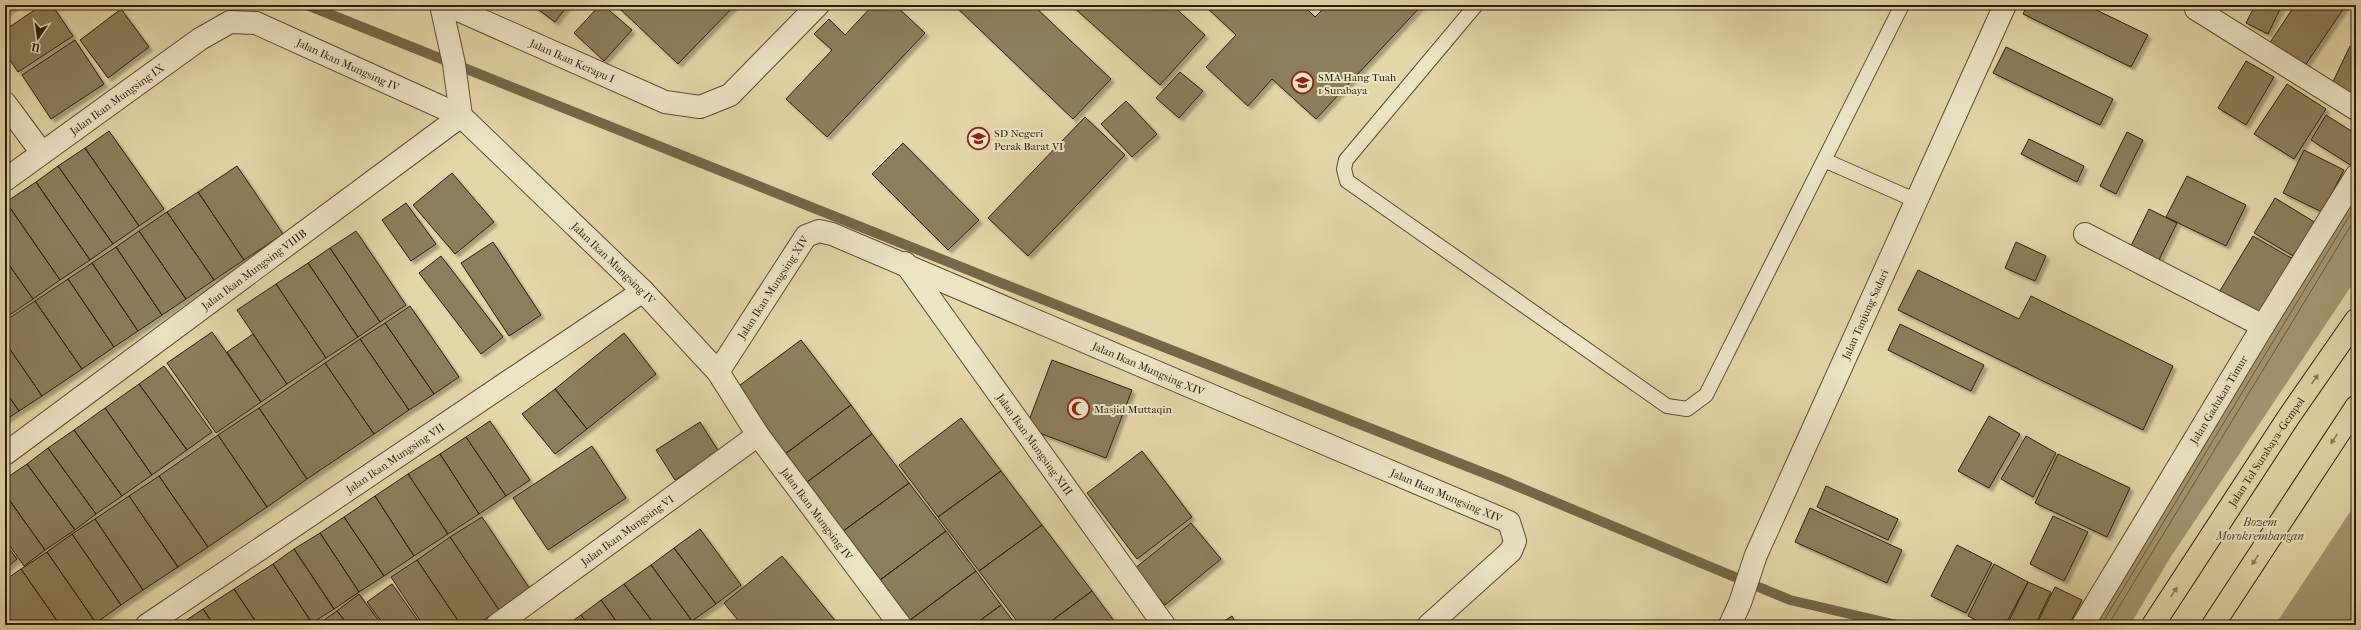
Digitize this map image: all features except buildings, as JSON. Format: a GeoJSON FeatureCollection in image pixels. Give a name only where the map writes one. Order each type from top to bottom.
{"type":"FeatureCollection","features":[{"type":"Feature","properties":{"kind":"highway","name":"Jalan Tol Surabaya–Gempol"},"geometry":{"type":"LineString","coordinates":[[2153,625],[2288,418],[2356,320]]}},
{"type":"Feature","properties":{"kind":"highway"},"geometry":{"type":"LineString","coordinates":[[2213,625],[2356,407]]}},
{"type":"Feature","properties":{"kind":"street","name":"Jalan Ikan Kerapu I"},"geometry":{"type":"LineString","coordinates":[[443,6],[665,102],[700,107],[730,95],[818,5]]}},
{"type":"Feature","properties":{"kind":"street","name":"Jalan Tanjung Sadari"},"geometry":{"type":"LineString","coordinates":[[1730,625],[1740,603],[1756,555],[2005,5]]}},
{"type":"Feature","properties":{"kind":"street"},"geometry":{"type":"LineString","coordinates":[[443,6],[454,64],[460,113]]}},
{"type":"Feature","properties":{"kind":"street"},"geometry":{"type":"LineString","coordinates":[[2196,10],[2356,109]]}},
{"type":"Feature","properties":{"kind":"street","name":"Jalan Ikan Mungsing IV"},"geometry":{"type":"LineString","coordinates":[[230,22],[256,23],[460,113],[643,291],[718,372],[758,435],[899,625]]}},
{"type":"Feature","properties":{"kind":"street","name":"Jalan Ikan Mungsing IX"},"geometry":{"type":"LineString","coordinates":[[5,180],[200,39],[230,22]]}},
{"type":"Feature","properties":{"kind":"street"},"geometry":{"type":"LineString","coordinates":[[5,103],[42,153]]}},
{"type":"Feature","properties":{"kind":"street","name":"Jalan Ikan Mungsing VIIIB"},"geometry":{"type":"LineString","coordinates":[[5,454],[460,113]]}},
{"type":"Feature","properties":{"kind":"street","name":"Jalan Gadukan Timur"},"geometry":{"type":"LineString","coordinates":[[2083,625],[2263,326],[2356,176]]}},
{"type":"Feature","properties":{"kind":"street","name":"Jalan Ikan Mungsing XIV"},"geometry":{"type":"LineString","coordinates":[[718,372],[806,236],[820,231],[832,234],[905,263],[1509,522],[1515,541],[1511,551],[1429,625]]}},
{"type":"Feature","properties":{"kind":"street"},"geometry":{"type":"LineString","coordinates":[[2085,234],[2263,326]]}},
{"type":"Feature","properties":{"kind":"street","name":"Jalan Ikan Mungsing XIII"},"geometry":{"type":"LineString","coordinates":[[905,263],[1164,625]]}},
{"type":"Feature","properties":{"kind":"street","name":"Jalan Ikan Mungsing VII"},"geometry":{"type":"LineString","coordinates":[[147,625],[643,291]]}},
{"type":"Feature","properties":{"kind":"street","name":"Jalan Ikan Mungsing VI"},"geometry":{"type":"LineString","coordinates":[[497,625],[758,435]]}},
{"type":"Feature","properties":{"kind":"lane"},"geometry":{"type":"LineString","coordinates":[[1476,5],[1346,160],[1344,169],[1347,181],[1667,406],[1687,409],[1706,395],[1902,5]]}},
{"type":"Feature","properties":{"kind":"lane"},"geometry":{"type":"LineString","coordinates":[[1824,160],[1917,201]]}},
{"type":"Feature","properties":{"kind":"water","name":"Bozem Morokrembangan"},"geometry":{"type":"Polygon","coordinates":[[[2356,188],[2356,625],[2090,625],[2356,188]]]}},
{"type":"Feature","properties":{"kind":"pier"},"geometry":{"type":"Polygon","coordinates":[[[2356,279],[2356,503],[2275,625],[2130,625],[2170,558],[2356,279]]]}},
{"type":"Feature","properties":{"kind":"waterway"},"geometry":{"type":"LineString","coordinates":[[307,5],[1001,283],[1502,480],[1790,600],[1897,625]]}},
{"type":"Feature","properties":{"kind":"place","name":"SMA Hang Tuah 1 Surabaya"},"geometry":{"type":"Point","coordinates":[1302,83]}},
{"type":"Feature","properties":{"kind":"place","name":"SD Negeri Perak Barat VI"},"geometry":{"type":"Point","coordinates":[978,139]}},
{"type":"Feature","properties":{"kind":"place","name":"Masjid Muttaqin"},"geometry":{"type":"Point","coordinates":[1079,409]}}]}
